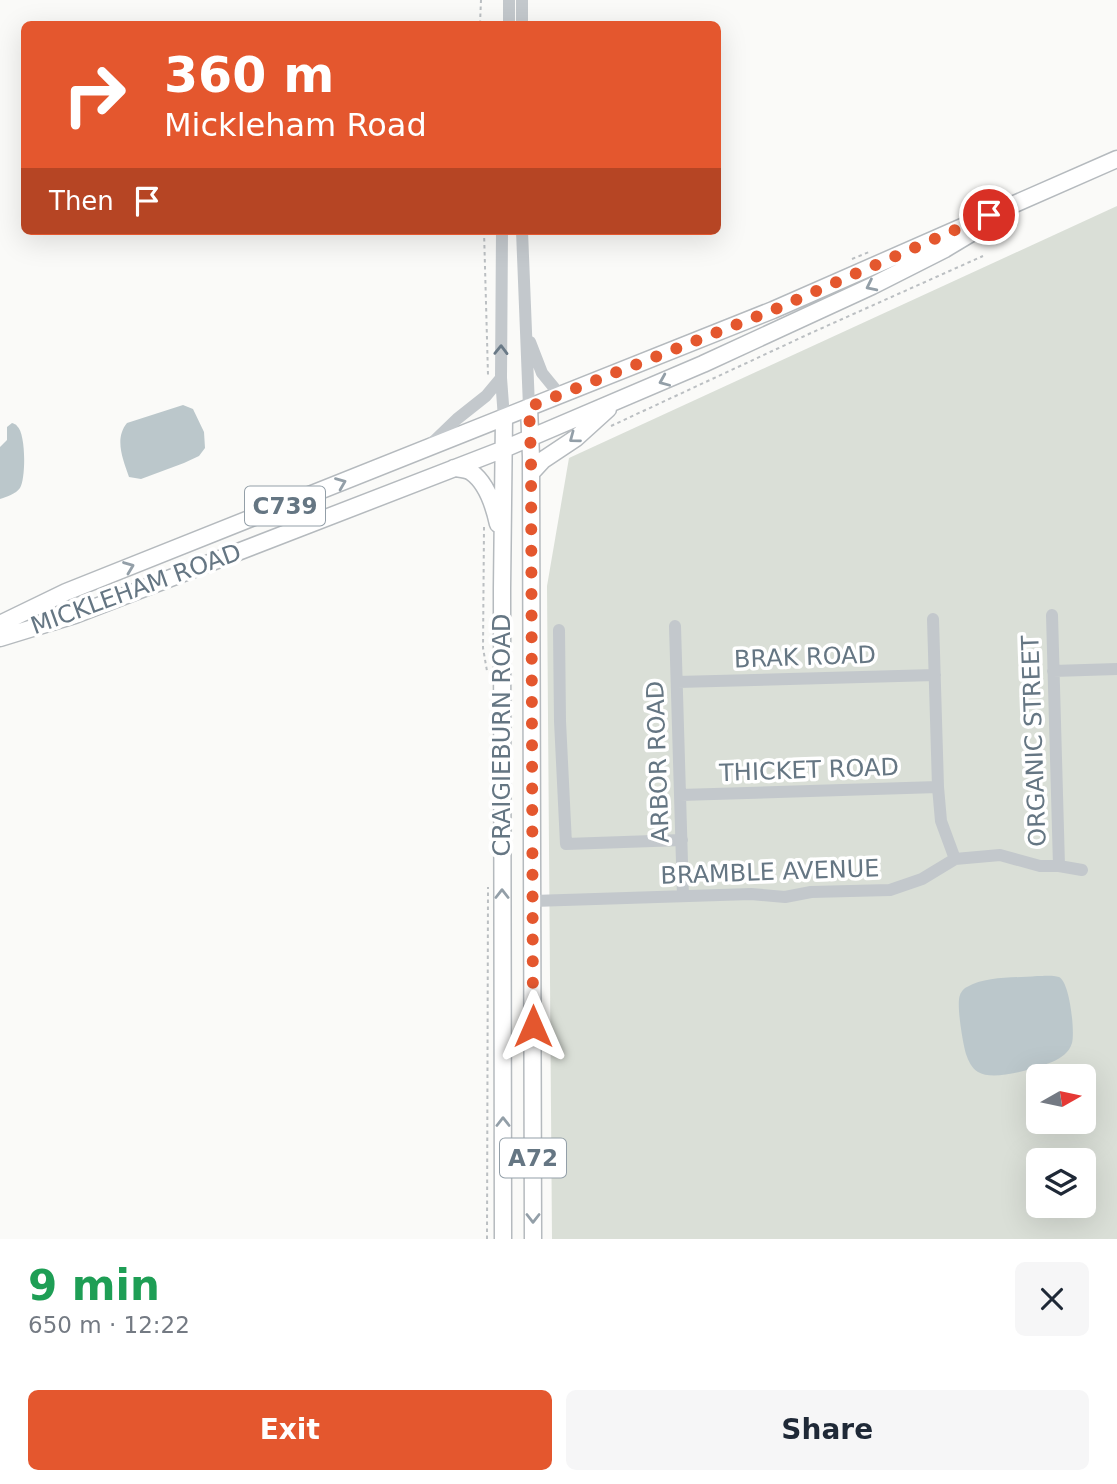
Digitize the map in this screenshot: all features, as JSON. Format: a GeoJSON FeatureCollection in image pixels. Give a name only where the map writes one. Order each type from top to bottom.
{"type":"FeatureCollection","features":[{"type":"Feature","properties":{"kind":"main road","name":"MICKLEHAM ROAD"},"geometry":{"type":"LineString","coordinates":[[0,624],[66,592],[773,310],[1117,159]]}},
{"type":"Feature","properties":{"kind":"main road","name":"MICKLEHAM ROAD"},"geometry":{"type":"LineString","coordinates":[[0,638],[75,615],[504,449],[617,401],[872,286],[945,249],[1037,194]]}},
{"type":"Feature","properties":{"kind":"main road"},"geometry":{"type":"LineString","coordinates":[[531,473],[543,460],[576,438],[617,401]]}},
{"type":"Feature","properties":{"kind":"main road","name":"CRAIGIEBURN ROAD"},"geometry":{"type":"LineString","coordinates":[[529,407],[533,1239]]}},
{"type":"Feature","properties":{"kind":"main road","name":"CRAIGIEBURN ROAD"},"geometry":{"type":"LineString","coordinates":[[503,1239],[504,418]]}},
{"type":"Feature","properties":{"kind":"main road"},"geometry":{"type":"LineString","coordinates":[[454,468],[471,472],[486,489],[503,547]]}},
{"type":"Feature","properties":{"kind":"street"},"geometry":{"type":"LineString","coordinates":[[510,0],[513,21]]}},
{"type":"Feature","properties":{"kind":"street"},"geometry":{"type":"LineString","coordinates":[[514,21],[522,0]]}},
{"type":"Feature","properties":{"kind":"street","name":"CRAIGIEBURN ROAD"},"geometry":{"type":"LineString","coordinates":[[502,235],[494,377],[504,418]]}},
{"type":"Feature","properties":{"kind":"street","name":"CRAIGIEBURN ROAD"},"geometry":{"type":"LineString","coordinates":[[522,235],[529,407]]}},
{"type":"Feature","properties":{"kind":"street"},"geometry":{"type":"LineString","coordinates":[[526,328],[541,373],[560,394]]}},
{"type":"Feature","properties":{"kind":"street"},"geometry":{"type":"LineString","coordinates":[[424,450],[486,396],[494,377]]}},
{"type":"Feature","properties":{"kind":"street","name":"ORGANIC STREET"},"geometry":{"type":"LineString","coordinates":[[1052,615],[1059,866]]}},
{"type":"Feature","properties":{"kind":"street"},"geometry":{"type":"LineString","coordinates":[[933,619],[938,787],[942,821],[955,859]]}},
{"type":"Feature","properties":{"kind":"street","name":"ARBOR ROAD"},"geometry":{"type":"LineString","coordinates":[[675,626],[683,896]]}},
{"type":"Feature","properties":{"kind":"street"},"geometry":{"type":"LineString","coordinates":[[559,631],[566,844],[682,840]]}},
{"type":"Feature","properties":{"kind":"street"},"geometry":{"type":"LineString","coordinates":[[1053,671],[1117,669]]}},
{"type":"Feature","properties":{"kind":"street","name":"BRAK ROAD"},"geometry":{"type":"LineString","coordinates":[[677,682],[935,675]]}},
{"type":"Feature","properties":{"kind":"street","name":"THICKET ROAD"},"geometry":{"type":"LineString","coordinates":[[680,795],[938,787]]}},
{"type":"Feature","properties":{"kind":"street","name":"BRAMBLE AVENUE"},"geometry":{"type":"LineString","coordinates":[[533,901],[751,894],[785,897],[811,892],[890,890],[922,879],[955,859],[1000,855],[1040,866],[1082,870]]}},
{"type":"Feature","properties":{"kind":"path"},"geometry":{"type":"LineString","coordinates":[[480,21],[481,0]]}},
{"type":"Feature","properties":{"kind":"path"},"geometry":{"type":"LineString","coordinates":[[484,235],[494,377]]}},
{"type":"Feature","properties":{"kind":"path"},"geometry":{"type":"LineString","coordinates":[[850,260],[874,250]]}},
{"type":"Feature","properties":{"kind":"path"},"geometry":{"type":"LineString","coordinates":[[605,429],[983,256]]}},
{"type":"Feature","properties":{"kind":"path"},"geometry":{"type":"LineString","coordinates":[[484,526],[483,648],[488,676]]}},
{"type":"Feature","properties":{"kind":"path"},"geometry":{"type":"LineString","coordinates":[[487,1239],[488,883]]}},
{"type":"Feature","properties":{"kind":"shaded area"},"geometry":{"type":"Polygon","coordinates":[[[1117,206],[1117,1239],[552,1239],[547,586],[569,458],[1117,206]]]}},
{"type":"Feature","properties":{"kind":"shaded area"},"geometry":{"type":"Polygon","coordinates":[[[183,405],[193,409],[204,432],[205,448],[199,456],[141,479],[129,477],[120,442],[127,423],[183,405]]]}},
{"type":"Feature","properties":{"kind":"shaded area"},"geometry":{"type":"Polygon","coordinates":[[[12,423],[17,425],[22,437],[22,483],[18,490],[0,499],[0,447],[7,440],[7,427],[12,423]]]}},
{"type":"Feature","properties":{"kind":"shaded area"},"geometry":{"type":"Polygon","coordinates":[[[1051,976],[1059,977],[1063,981],[1071,1008],[1073,1029],[1072,1043],[1064,1055],[1043,1064],[1026,1064],[1026,1070],[1004,1075],[985,1075],[974,1069],[965,1049],[959,1015],[961,993],[975,983],[1001,978],[1051,976]]]}},
{"type":"Feature","properties":{"kind":"route"},"geometry":{"type":"LineString","coordinates":[[533,1026],[529,407],[773,310],[989,215]]}}]}
